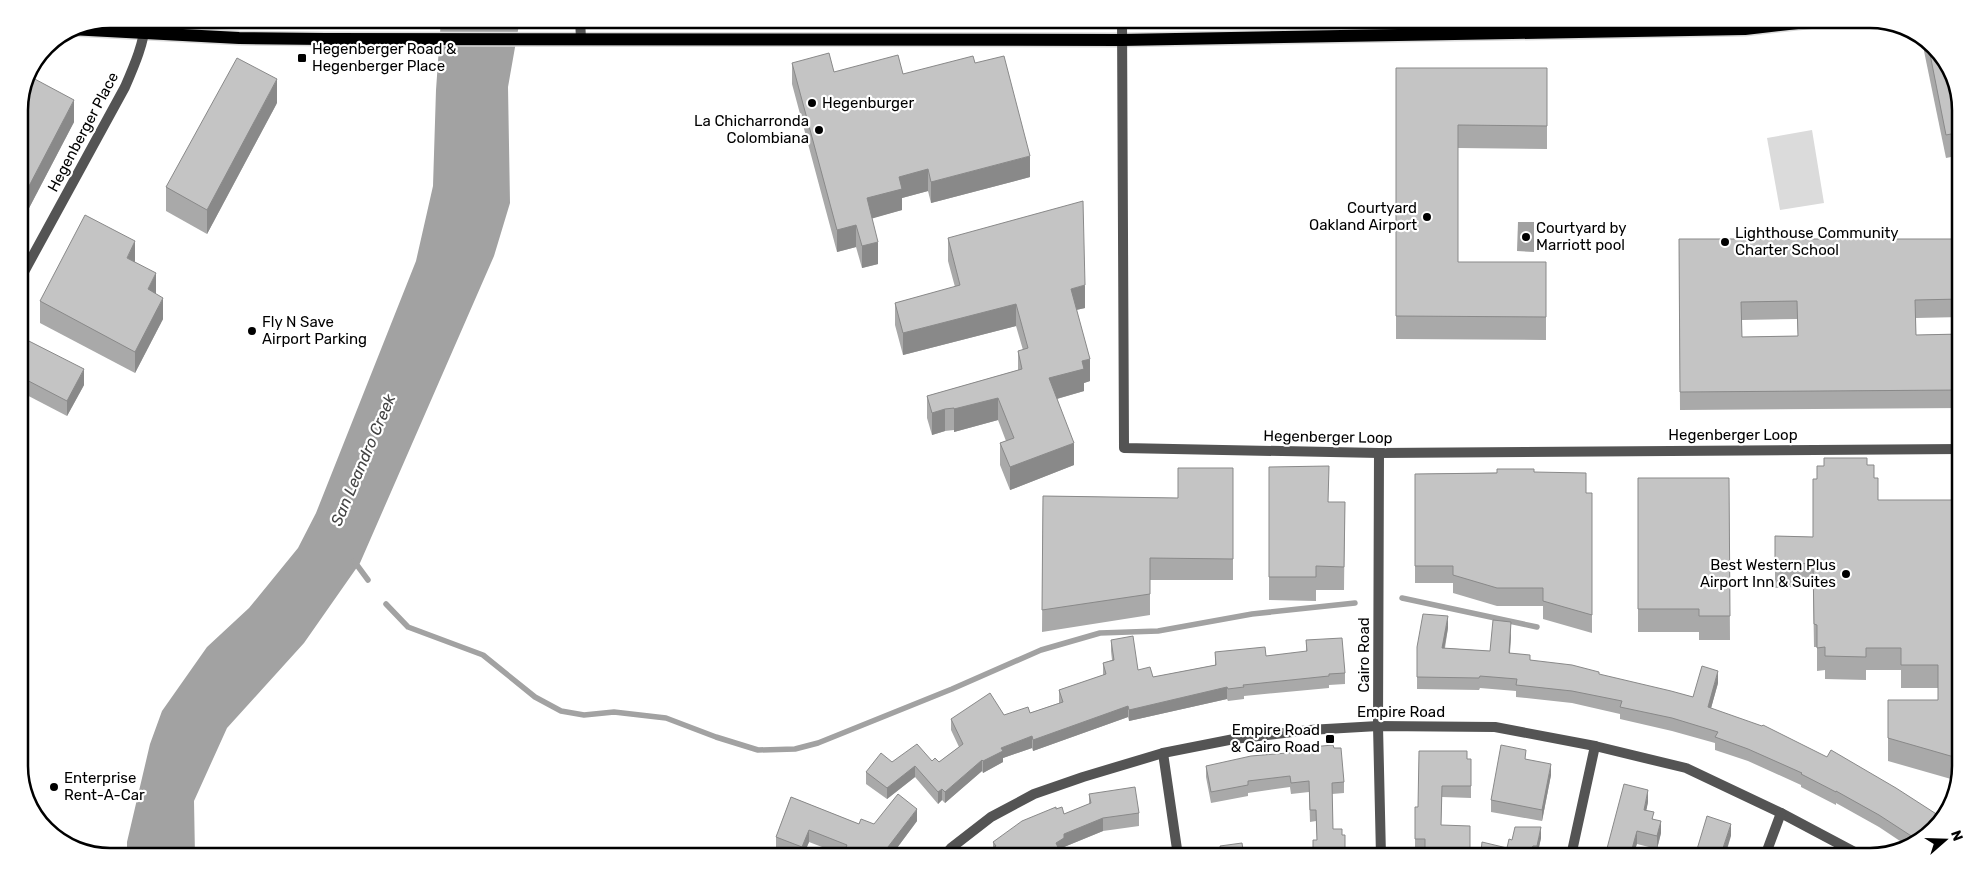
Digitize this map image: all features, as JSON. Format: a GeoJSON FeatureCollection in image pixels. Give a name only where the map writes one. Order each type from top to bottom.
{"type":"FeatureCollection","features":[{"type":"Feature","properties":{"kind":"main road"},"geometry":{"type":"LineString","coordinates":[[90,30],[239,38],[1121,40],[1745,30],[1761,28]]}},
{"type":"Feature","properties":{"kind":"street","name":"Hegenberger Place"},"geometry":{"type":"LineString","coordinates":[[28,265],[125,87],[137,60],[145,28]]}},
{"type":"Feature","properties":{"kind":"street"},"geometry":{"type":"LineString","coordinates":[[580,28],[581,39]]}},
{"type":"Feature","properties":{"kind":"street","name":"Hegenberger Loop"},"geometry":{"type":"LineString","coordinates":[[1122,28],[1124,448],[1379,453],[1952,449]]}},
{"type":"Feature","properties":{"kind":"street","name":"Cairo Road"},"geometry":{"type":"LineString","coordinates":[[1379,453],[1378,726],[1380,848]]}},
{"type":"Feature","properties":{"kind":"street","name":"Empire Road"},"geometry":{"type":"LineString","coordinates":[[951,848],[991,817],[1034,794],[1163,753],[1234,739],[1309,730],[1378,726],[1495,727],[1595,746],[1686,768],[1781,813],[1847,848]]}},
{"type":"Feature","properties":{"kind":"street"},"geometry":{"type":"LineString","coordinates":[[1573,848],[1595,746]]}},
{"type":"Feature","properties":{"kind":"street"},"geometry":{"type":"LineString","coordinates":[[1163,753],[1177,848]]}},
{"type":"Feature","properties":{"kind":"street"},"geometry":{"type":"LineString","coordinates":[[1768,848],[1781,813]]}},
{"type":"Feature","properties":{"kind":"shaded area"},"geometry":{"type":"Polygon","coordinates":[[[1812,130],[1824,203],[1780,210],[1767,138],[1812,130]]]}},
{"type":"Feature","properties":{"kind":"water","name":"San Leandro Creek"},"geometry":{"type":"Polygon","coordinates":[[[440,28],[518,28],[508,87],[510,203],[494,256],[360,563],[304,643],[227,728],[194,801],[195,848],[127,848],[150,744],[162,711],[207,647],[249,608],[298,548],[316,513],[416,261],[433,186],[440,28]]]}},
{"type":"Feature","properties":{"kind":"water","name":"Courtyard by Marriott pool"},"geometry":{"type":"Polygon","coordinates":[[[1518,222],[1534,222],[1534,252],[1517,251],[1518,222]]]}},
{"type":"Feature","properties":{"kind":"building"},"geometry":{"type":"Polygon","coordinates":[[[829,53],[834,72],[898,55],[903,74],[973,56],[975,63],[1004,56],[1030,156],[931,182],[928,169],[899,177],[902,189],[867,198],[878,242],[862,246],[856,225],[837,230],[792,63],[829,53]]]}},
{"type":"Feature","properties":{"kind":"building"},"geometry":{"type":"Polygon","coordinates":[[[1930,54],[1942,69],[1951,94],[1952,134],[1946,135],[1930,54]]]}},
{"type":"Feature","properties":{"kind":"building"},"geometry":{"type":"Polygon","coordinates":[[[237,58],[277,79],[207,210],[166,187],[237,58]]]}},
{"type":"Feature","properties":{"kind":"building","name":"Courtyard Oakland Airport"},"geometry":{"type":"Polygon","coordinates":[[[1396,68],[1547,68],[1547,126],[1458,125],[1458,262],[1546,262],[1546,317],[1396,316],[1396,68]]]}},
{"type":"Feature","properties":{"kind":"building"},"geometry":{"type":"Polygon","coordinates":[[[34,78],[74,100],[28,188],[28,104],[30,88],[34,78]]]}},
{"type":"Feature","properties":{"kind":"building"},"geometry":{"type":"Polygon","coordinates":[[[1083,201],[1085,285],[1071,289],[1090,359],[1082,361],[1084,369],[1049,378],[1074,443],[1010,467],[1000,443],[1014,438],[998,398],[932,413],[927,396],[1022,369],[1018,351],[1028,348],[1016,304],[903,333],[895,303],[960,285],[948,238],[1083,201]]]}},
{"type":"Feature","properties":{"kind":"building"},"geometry":{"type":"Polygon","coordinates":[[[85,215],[135,241],[127,258],[156,273],[148,289],[163,298],[135,352],[40,301],[85,215]]]}},
{"type":"Feature","properties":{"kind":"building","name":"Lighthouse Community Charter School"},"geometry":{"type":"Polygon","coordinates":[[[1679,239],[1952,239],[1952,299],[1915,300],[1916,335],[1952,334],[1952,390],[1680,392],[1679,239]],[[1797,301],[1741,302],[1742,337],[1798,336],[1797,301]]]}},
{"type":"Feature","properties":{"kind":"building"},"geometry":{"type":"Polygon","coordinates":[[[28,341],[84,369],[67,401],[28,381],[28,341]]]}},
{"type":"Feature","properties":{"kind":"building"},"geometry":{"type":"Polygon","coordinates":[[[1824,458],[1867,458],[1867,465],[1874,465],[1874,478],[1878,478],[1878,500],[1952,500],[1952,756],[1888,738],[1888,700],[1938,700],[1938,665],[1901,665],[1901,648],[1866,648],[1866,657],[1825,656],[1825,647],[1817,648],[1817,625],[1814,624],[1813,563],[1775,565],[1775,536],[1813,537],[1813,479],[1817,479],[1817,466],[1824,466],[1824,458]]]}},
{"type":"Feature","properties":{"kind":"building"},"geometry":{"type":"Polygon","coordinates":[[[1329,466],[1328,502],[1345,502],[1344,567],[1316,566],[1316,577],[1269,577],[1269,467],[1329,466]]]}},
{"type":"Feature","properties":{"kind":"building"},"geometry":{"type":"Polygon","coordinates":[[[1178,468],[1233,468],[1233,559],[1150,558],[1150,594],[1042,610],[1043,496],[1178,498],[1178,468]]]}},
{"type":"Feature","properties":{"kind":"building"},"geometry":{"type":"Polygon","coordinates":[[[1497,469],[1534,469],[1534,472],[1586,473],[1586,493],[1592,493],[1592,615],[1543,601],[1543,588],[1497,588],[1453,575],[1453,566],[1415,566],[1415,474],[1497,473],[1497,469]]]}},
{"type":"Feature","properties":{"kind":"building"},"geometry":{"type":"Polygon","coordinates":[[[1638,478],[1729,478],[1730,616],[1699,616],[1699,609],[1638,609],[1638,478]]]}},
{"type":"Feature","properties":{"kind":"building"},"geometry":{"type":"Polygon","coordinates":[[[1423,614],[1448,616],[1442,648],[1490,651],[1493,620],[1511,622],[1509,653],[1530,655],[1530,660],[1572,665],[1599,672],[1599,674],[1693,697],[1702,666],[1718,671],[1708,707],[1763,725],[1827,757],[1831,750],[1937,814],[1920,815],[1920,831],[1912,836],[1879,815],[1802,773],[1748,749],[1715,737],[1718,732],[1672,718],[1620,707],[1622,701],[1572,691],[1516,685],[1517,679],[1480,676],[1479,678],[1417,677],[1417,647],[1423,614]]]}},
{"type":"Feature","properties":{"kind":"building"},"geometry":{"type":"Polygon","coordinates":[[[1133,636],[1138,670],[1150,667],[1153,677],[1216,665],[1215,652],[1265,647],[1266,656],[1307,651],[1306,640],[1342,638],[1345,673],[1243,685],[1244,687],[1228,689],[1227,687],[1129,710],[1128,706],[1033,740],[1032,736],[1001,748],[1003,751],[982,760],[945,792],[942,789],[938,792],[915,766],[887,788],[866,772],[881,753],[892,762],[917,744],[932,761],[935,758],[939,762],[963,744],[951,719],[990,693],[1004,715],[1028,707],[1030,713],[1063,702],[1059,690],[1106,674],[1103,663],[1114,660],[1111,640],[1133,636]]]}},
{"type":"Feature","properties":{"kind":"building"},"geometry":{"type":"Polygon","coordinates":[[[1333,745],[1334,748],[1341,748],[1344,782],[1332,783],[1333,829],[1342,829],[1342,835],[1345,835],[1345,848],[1313,848],[1313,840],[1317,840],[1316,810],[1310,810],[1309,781],[1291,783],[1290,776],[1248,781],[1248,785],[1211,792],[1206,766],[1251,756],[1311,751],[1311,747],[1333,745]]]}},
{"type":"Feature","properties":{"kind":"building"},"geometry":{"type":"Polygon","coordinates":[[[1501,745],[1526,750],[1525,759],[1551,764],[1542,810],[1491,800],[1501,745]]]}},
{"type":"Feature","properties":{"kind":"building"},"geometry":{"type":"Polygon","coordinates":[[[1419,751],[1467,751],[1467,759],[1471,759],[1471,786],[1442,786],[1441,825],[1470,826],[1470,848],[1425,848],[1425,839],[1415,839],[1415,807],[1418,807],[1419,751]]]}},
{"type":"Feature","properties":{"kind":"building"},"geometry":{"type":"Polygon","coordinates":[[[1624,784],[1648,790],[1644,810],[1654,812],[1652,819],[1661,821],[1657,836],[1637,831],[1632,848],[1607,848],[1624,784]]]}},
{"type":"Feature","properties":{"kind":"building"},"geometry":{"type":"Polygon","coordinates":[[[1135,787],[1139,813],[1103,818],[1064,834],[1064,838],[1056,843],[1058,848],[993,848],[996,846],[993,842],[1022,821],[1056,807],[1056,809],[1062,807],[1064,814],[1091,803],[1089,794],[1135,787]]]}},
{"type":"Feature","properties":{"kind":"building"},"geometry":{"type":"Polygon","coordinates":[[[898,794],[917,809],[888,848],[846,848],[847,845],[809,830],[802,847],[776,837],[791,797],[859,824],[861,819],[874,824],[898,794]]]}},
{"type":"Feature","properties":{"kind":"building"},"geometry":{"type":"Polygon","coordinates":[[[1707,816],[1731,824],[1723,848],[1697,848],[1707,816]]]}},
{"type":"Feature","properties":{"kind":"building"},"geometry":{"type":"Polygon","coordinates":[[[1515,827],[1541,827],[1537,846],[1532,848],[1507,848],[1509,839],[1512,840],[1515,827]]]}},
{"type":"Feature","properties":{"kind":"building"},"geometry":{"type":"Polygon","coordinates":[[[1482,842],[1507,848],[1481,848],[1482,842]]]}},
{"type":"Feature","properties":{"kind":"building"},"geometry":{"type":"Polygon","coordinates":[[[1242,843],[1243,848],[1220,848],[1220,846],[1242,843]]]}},
{"type":"Feature","properties":{"kind":"waterway"},"geometry":{"type":"LineString","coordinates":[[354,561],[368,580]]}},
{"type":"Feature","properties":{"kind":"waterway"},"geometry":{"type":"LineString","coordinates":[[1402,598],[1537,627]]}},
{"type":"Feature","properties":{"kind":"waterway"},"geometry":{"type":"LineString","coordinates":[[386,604],[408,627],[483,655],[535,697],[561,711],[584,715],[614,712],[666,718],[716,737],[758,750],[795,749],[818,743],[952,689],[1041,650],[1100,633],[1158,631],[1252,614],[1355,603]]}},
{"type":"Feature","properties":{"kind":"place","name":"Hegenberger Road & Hegenberger Place"},"geometry":{"type":"Point","coordinates":[302,58]}},
{"type":"Feature","properties":{"kind":"place","name":"Hegenburger"},"geometry":{"type":"Point","coordinates":[812,103]}},
{"type":"Feature","properties":{"kind":"place","name":"La Chicharronda Colombiana"},"geometry":{"type":"Point","coordinates":[819,130]}},
{"type":"Feature","properties":{"kind":"place","name":"Courtyard Oakland Airport"},"geometry":{"type":"Point","coordinates":[1427,217]}},
{"type":"Feature","properties":{"kind":"place","name":"Courtyard by Marriott pool"},"geometry":{"type":"Point","coordinates":[1526,237]}},
{"type":"Feature","properties":{"kind":"place","name":"Lighthouse Community Charter School"},"geometry":{"type":"Point","coordinates":[1725,242]}},
{"type":"Feature","properties":{"kind":"place","name":"Fly N Save Airport Parking"},"geometry":{"type":"Point","coordinates":[252,331]}},
{"type":"Feature","properties":{"kind":"place","name":"Best Western Plus Airport Inn & Suites"},"geometry":{"type":"Point","coordinates":[1846,574]}},
{"type":"Feature","properties":{"kind":"place","name":"Empire Road & Cairo Road"},"geometry":{"type":"Point","coordinates":[1330,739]}},
{"type":"Feature","properties":{"kind":"place","name":"Enterprise Rent-A-Car"},"geometry":{"type":"Point","coordinates":[54,787]}}]}
